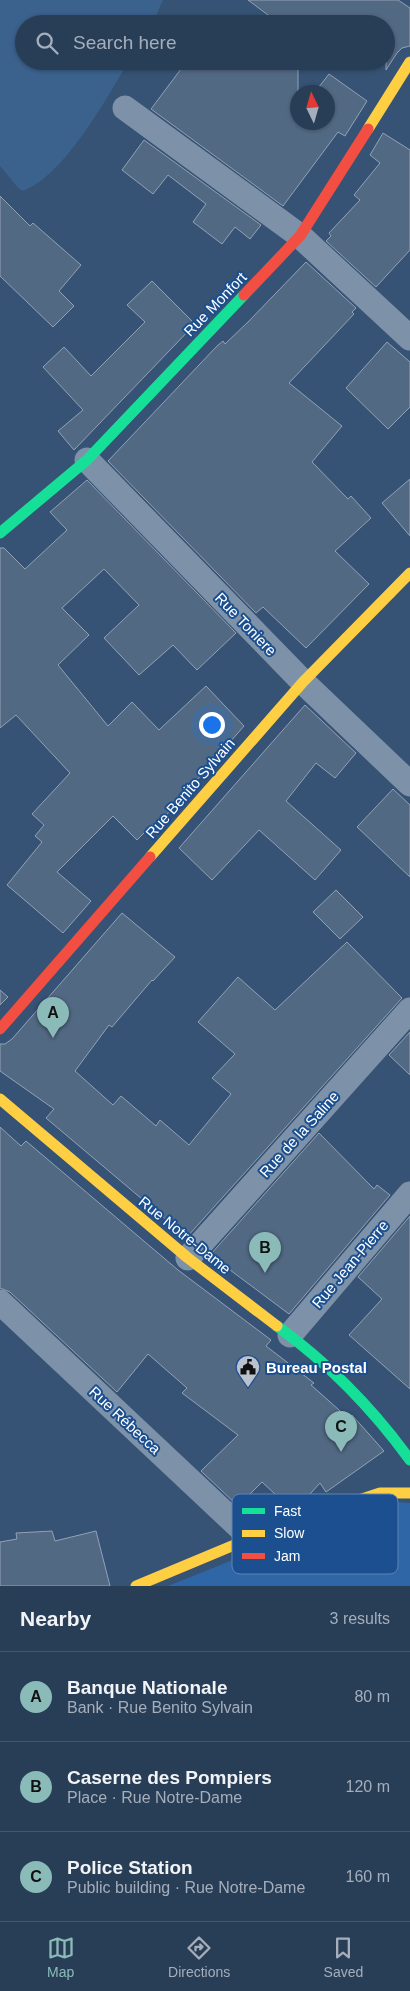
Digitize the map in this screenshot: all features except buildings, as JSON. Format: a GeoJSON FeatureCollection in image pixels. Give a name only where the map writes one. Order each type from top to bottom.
{"type":"FeatureCollection","features":[{"type":"Feature","properties":{"kind":"main road","name":"Rue Monfort"},"geometry":{"type":"LineString","coordinates":[[0,533],[87,460],[300,236],[410,62]]}},
{"type":"Feature","properties":{"kind":"main road","name":"Rue Benito Sylvain"},"geometry":{"type":"LineString","coordinates":[[0,1029],[303,682],[410,573]]}},
{"type":"Feature","properties":{"kind":"main road","name":"Rue Notre-Dame"},"geometry":{"type":"LineString","coordinates":[[0,1100],[188,1258],[290,1335],[346,1384],[391,1434],[410,1460]]}},
{"type":"Feature","properties":{"kind":"main road"},"geometry":{"type":"LineString","coordinates":[[377,1494],[410,1494]]}},
{"type":"Feature","properties":{"kind":"main road"},"geometry":{"type":"LineString","coordinates":[[136,1586],[232,1546]]}},
{"type":"Feature","properties":{"kind":"street"},"geometry":{"type":"LineString","coordinates":[[125,108],[300,236],[410,338]]}},
{"type":"Feature","properties":{"kind":"street","name":"Rue Toniere"},"geometry":{"type":"LineString","coordinates":[[87,460],[303,682],[410,784]]}},
{"type":"Feature","properties":{"kind":"street","name":"Rue de la Saline"},"geometry":{"type":"LineString","coordinates":[[188,1258],[410,1010]]}},
{"type":"Feature","properties":{"kind":"street","name":"Rue Jean-Pierre"},"geometry":{"type":"LineString","coordinates":[[290,1335],[410,1194]]}},
{"type":"Feature","properties":{"kind":"street","name":"Rue Rébecca"},"geometry":{"type":"LineString","coordinates":[[0,1302],[232,1520]]}},
{"type":"Feature","properties":{"kind":"shaded area"},"geometry":{"type":"Polygon","coordinates":[[[0,0],[163,0],[156,15],[15,15],[15,70],[124,70],[96,115],[69,153],[39,182],[23,191],[18,188],[0,166],[0,0]]]}},
{"type":"Feature","properties":{"kind":"shaded area"},"geometry":{"type":"Polygon","coordinates":[[[398,1502],[410,1503],[410,1586],[168,1586],[232,1560],[232,1574],[398,1574],[398,1502]]]}},
{"type":"Feature","properties":{"kind":"traffic: fast"},"geometry":{"type":"LineString","coordinates":[[0,533],[87,460],[244,295]]}},
{"type":"Feature","properties":{"kind":"traffic: fast"},"geometry":{"type":"LineString","coordinates":[[277,1326],[314,1355],[349,1388],[381,1423],[410,1460]]}},
{"type":"Feature","properties":{"kind":"traffic: slow"},"geometry":{"type":"LineString","coordinates":[[368,129],[410,62]]}},
{"type":"Feature","properties":{"kind":"traffic: slow"},"geometry":{"type":"LineString","coordinates":[[150,857],[303,682],[410,573]]}},
{"type":"Feature","properties":{"kind":"traffic: slow"},"geometry":{"type":"LineString","coordinates":[[0,1099],[188,1258],[277,1326]]}},
{"type":"Feature","properties":{"kind":"traffic: slow"},"geometry":{"type":"LineString","coordinates":[[377,1494],[410,1493]]}},
{"type":"Feature","properties":{"kind":"traffic: slow"},"geometry":{"type":"LineString","coordinates":[[136,1586],[232,1546]]}},
{"type":"Feature","properties":{"kind":"traffic: jam"},"geometry":{"type":"LineString","coordinates":[[244,295],[300,236],[368,129]]}},
{"type":"Feature","properties":{"kind":"traffic: jam"},"geometry":{"type":"LineString","coordinates":[[0,1029],[150,857]]}},
{"type":"Feature","properties":{"kind":"place","name":"Banque Nationale"},"geometry":{"type":"Point","coordinates":[53,1038]}},
{"type":"Feature","properties":{"kind":"place","name":"Caserne des Pompiers"},"geometry":{"type":"Point","coordinates":[265,1273]}},
{"type":"Feature","properties":{"kind":"place","name":"Bureau Postal"},"geometry":{"type":"Point","coordinates":[248,1388]}},
{"type":"Feature","properties":{"kind":"place","name":"Police Station"},"geometry":{"type":"Point","coordinates":[341,1452]}}]}
